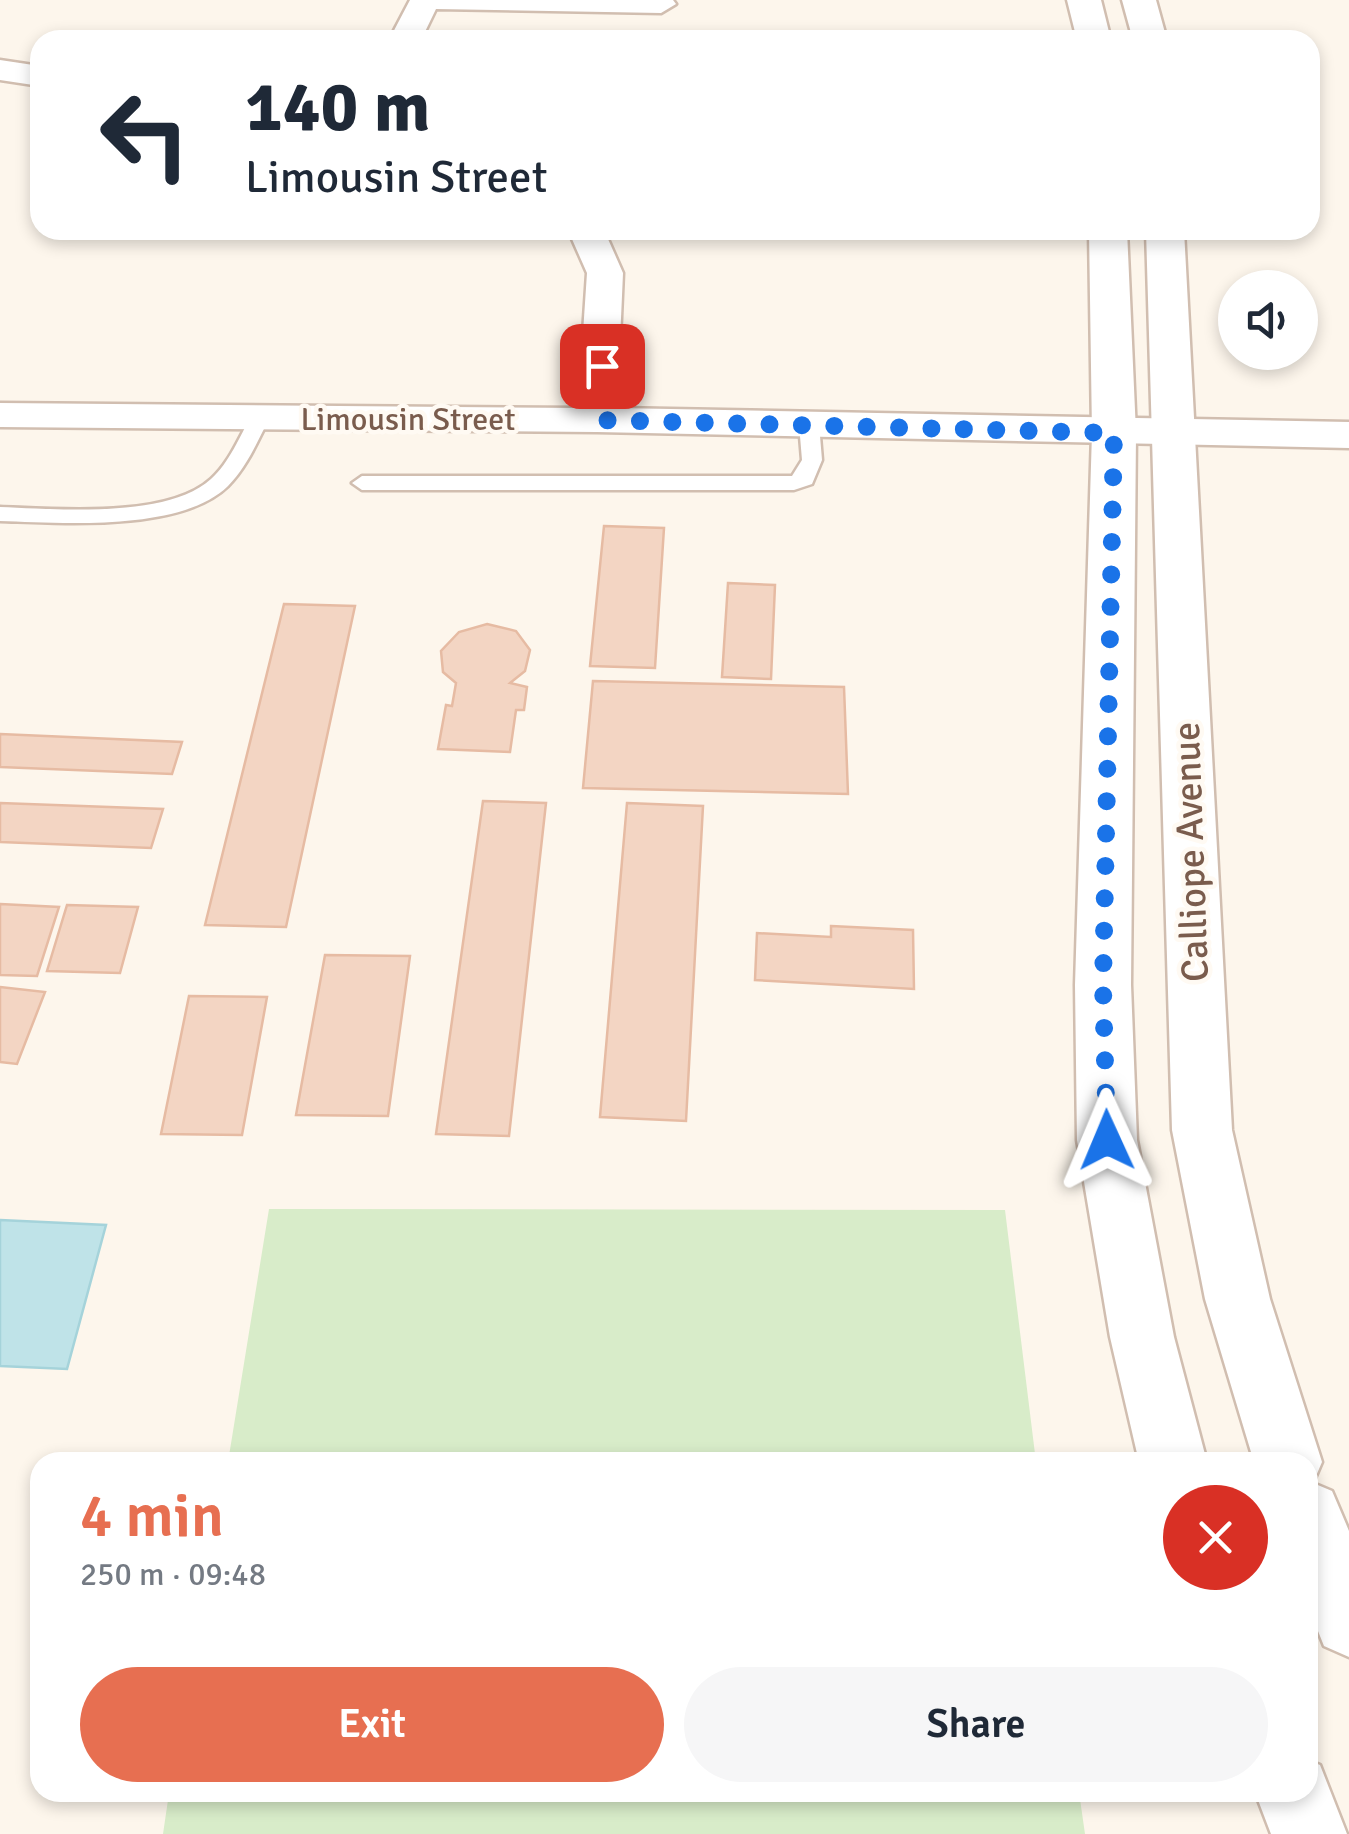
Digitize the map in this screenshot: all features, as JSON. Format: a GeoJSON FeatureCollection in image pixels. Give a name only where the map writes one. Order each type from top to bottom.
{"type":"FeatureCollection","features":[{"type":"Feature","properties":{"kind":"street"},"geometry":{"type":"LineString","coordinates":[[410,30],[425,0]]}},
{"type":"Feature","properties":{"kind":"street"},"geometry":{"type":"LineString","coordinates":[[435,0],[661,4]]}},
{"type":"Feature","properties":{"kind":"street"},"geometry":{"type":"LineString","coordinates":[[1084,0],[1092,30]]}},
{"type":"Feature","properties":{"kind":"street"},"geometry":{"type":"LineString","coordinates":[[1139,0],[1147,30]]}},
{"type":"Feature","properties":{"kind":"street"},"geometry":{"type":"LineString","coordinates":[[0,70],[30,74]]}},
{"type":"Feature","properties":{"kind":"street"},"geometry":{"type":"LineString","coordinates":[[590,240],[605,273],[597,420]]}},
{"type":"Feature","properties":{"kind":"street","name":"Calliope Avenue"},"geometry":{"type":"LineString","coordinates":[[1108,240],[1114,433],[1103,985],[1107,1140],[1142,1337],[1171,1452]]}},
{"type":"Feature","properties":{"kind":"street","name":"Calliope Avenue"},"geometry":{"type":"LineString","coordinates":[[1166,240],[1202,1130],[1218,1229],[1258,1380],[1284,1452]]}},
{"type":"Feature","properties":{"kind":"street","name":"Limousin Street"},"geometry":{"type":"LineString","coordinates":[[0,415],[597,420],[1349,436]]}},
{"type":"Feature","properties":{"kind":"street"},"geometry":{"type":"LineString","coordinates":[[1318,1541],[1349,1620]]}},
{"type":"Feature","properties":{"kind":"street"},"geometry":{"type":"LineString","coordinates":[[1298,1802],[1309,1834]]}},
{"type":"Feature","properties":{"kind":"lane"},"geometry":{"type":"LineString","coordinates":[[0,514],[102,515],[159,508],[210,491],[230,472],[259,419]]}},
{"type":"Feature","properties":{"kind":"lane"},"geometry":{"type":"LineString","coordinates":[[362,483],[794,484],[805,479],[812,460],[809,424]]}},
{"type":"Feature","properties":{"kind":"green space"},"geometry":{"type":"Polygon","coordinates":[[[269,1209],[1005,1210],[1035,1452],[230,1452],[269,1209]]]}},
{"type":"Feature","properties":{"kind":"green space"},"geometry":{"type":"Polygon","coordinates":[[[168,1802],[1080,1802],[1085,1834],[163,1834],[168,1802]]]}},
{"type":"Feature","properties":{"kind":"water"},"geometry":{"type":"Polygon","coordinates":[[[0,1220],[106,1225],[67,1369],[0,1366],[0,1220]]]}},
{"type":"Feature","properties":{"kind":"building"},"geometry":{"type":"Polygon","coordinates":[[[604,526],[664,528],[655,668],[590,666],[604,526]]]}},
{"type":"Feature","properties":{"kind":"building"},"geometry":{"type":"Polygon","coordinates":[[[728,583],[775,585],[771,679],[722,677],[728,583]]]}},
{"type":"Feature","properties":{"kind":"building"},"geometry":{"type":"Polygon","coordinates":[[[284,604],[355,606],[286,927],[205,925],[284,604]]]}},
{"type":"Feature","properties":{"kind":"building"},"geometry":{"type":"Polygon","coordinates":[[[487,624],[516,631],[530,650],[525,671],[510,683],[527,687],[524,710],[516,710],[510,752],[438,749],[446,705],[452,706],[456,683],[443,672],[441,651],[459,632],[487,624]]]}},
{"type":"Feature","properties":{"kind":"building"},"geometry":{"type":"Polygon","coordinates":[[[593,681],[844,687],[848,794],[583,788],[593,681]]]}},
{"type":"Feature","properties":{"kind":"building"},"geometry":{"type":"Polygon","coordinates":[[[0,734],[182,742],[172,774],[0,767],[0,734]]]}},
{"type":"Feature","properties":{"kind":"building"},"geometry":{"type":"Polygon","coordinates":[[[483,801],[546,803],[509,1136],[436,1134],[483,801]]]}},
{"type":"Feature","properties":{"kind":"building"},"geometry":{"type":"Polygon","coordinates":[[[0,803],[163,809],[151,848],[0,842],[0,803]]]}},
{"type":"Feature","properties":{"kind":"building"},"geometry":{"type":"Polygon","coordinates":[[[627,803],[703,806],[686,1121],[600,1117],[627,803]]]}},
{"type":"Feature","properties":{"kind":"building"},"geometry":{"type":"Polygon","coordinates":[[[0,904],[59,907],[37,976],[0,975],[0,904]]]}},
{"type":"Feature","properties":{"kind":"building"},"geometry":{"type":"Polygon","coordinates":[[[67,905],[138,907],[120,973],[47,971],[67,905]]]}},
{"type":"Feature","properties":{"kind":"building"},"geometry":{"type":"Polygon","coordinates":[[[831,926],[913,930],[914,989],[755,980],[757,933],[831,937],[831,926]]]}},
{"type":"Feature","properties":{"kind":"building"},"geometry":{"type":"Polygon","coordinates":[[[325,955],[410,956],[388,1116],[296,1115],[325,955]]]}},
{"type":"Feature","properties":{"kind":"building"},"geometry":{"type":"Polygon","coordinates":[[[0,987],[45,992],[17,1064],[0,1062],[0,987]]]}},
{"type":"Feature","properties":{"kind":"building"},"geometry":{"type":"Polygon","coordinates":[[[189,996],[267,997],[242,1135],[161,1134],[189,996]]]}},
{"type":"Feature","properties":{"kind":"route"},"geometry":{"type":"LineString","coordinates":[[602,366],[597,420],[1114,433],[1103,985],[1107,1140]]}}]}
